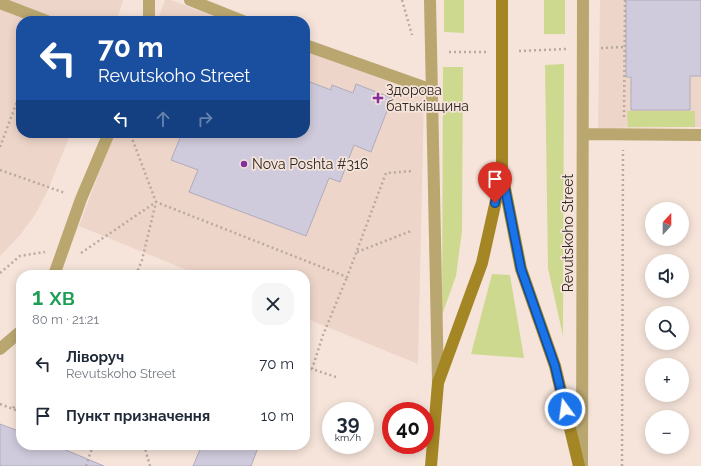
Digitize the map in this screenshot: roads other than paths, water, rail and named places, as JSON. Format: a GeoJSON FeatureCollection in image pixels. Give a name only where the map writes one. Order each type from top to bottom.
{"type":"FeatureCollection","features":[{"type":"Feature","properties":{"kind":"street"},"geometry":{"type":"LineString","coordinates":[[149,0],[149,16]]}},
{"type":"Feature","properties":{"kind":"street"},"geometry":{"type":"LineString","coordinates":[[190,0],[230,16]]}},
{"type":"Feature","properties":{"kind":"street","name":"Revutskoho Street"},"geometry":{"type":"LineString","coordinates":[[430,0],[438,383],[431,466]]}},
{"type":"Feature","properties":{"kind":"street","name":"Revutskoho Street"},"geometry":{"type":"LineString","coordinates":[[502,0],[502,173],[521,269],[555,366],[580,466]]}},
{"type":"Feature","properties":{"kind":"street","name":"Revutskoho Street"},"geometry":{"type":"LineString","coordinates":[[580,466],[583,0]]}},
{"type":"Feature","properties":{"kind":"street"},"geometry":{"type":"LineString","coordinates":[[0,3],[34,16]]}},
{"type":"Feature","properties":{"kind":"street"},"geometry":{"type":"LineString","coordinates":[[310,47],[432,90]]}},
{"type":"Feature","properties":{"kind":"street"},"geometry":{"type":"LineString","coordinates":[[583,134],[701,135]]}},
{"type":"Feature","properties":{"kind":"street"},"geometry":{"type":"LineString","coordinates":[[56,270],[81,199],[106,138]]}},
{"type":"Feature","properties":{"kind":"street","name":"Revutskoho Street"},"geometry":{"type":"LineString","coordinates":[[438,383],[482,263],[502,173]]}},
{"type":"Feature","properties":{"kind":"street"},"geometry":{"type":"LineString","coordinates":[[0,349],[16,335]]}},
{"type":"Feature","properties":{"kind":"place","name":"Здорова батьківщина"},"geometry":{"type":"Point","coordinates":[378,98]}},
{"type":"Feature","properties":{"kind":"place","name":"Nova Poshta #316"},"geometry":{"type":"Point","coordinates":[244,164]}}]}
